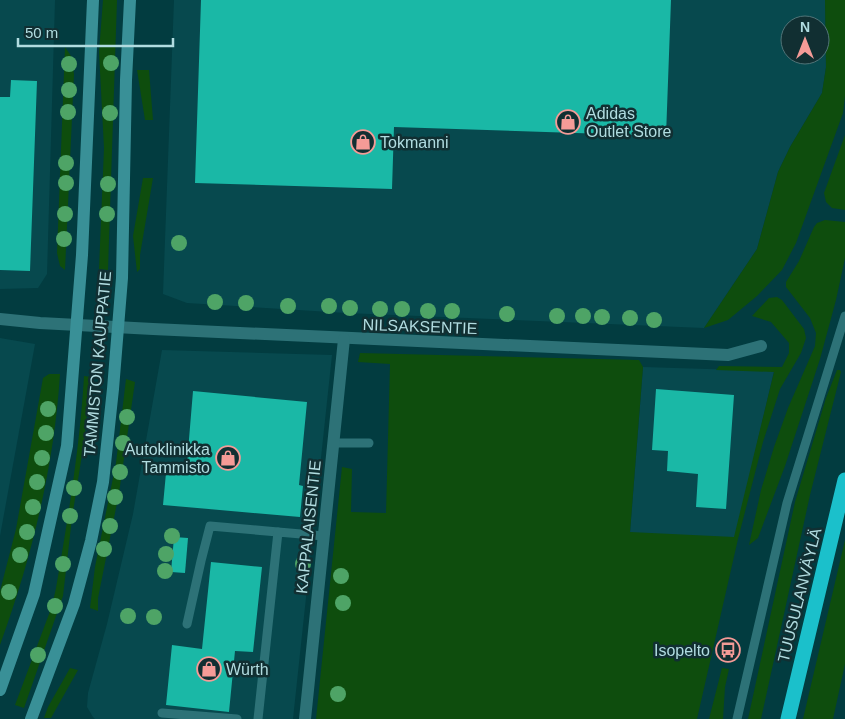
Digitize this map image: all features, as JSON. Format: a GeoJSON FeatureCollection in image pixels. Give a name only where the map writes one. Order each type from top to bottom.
{"type":"FeatureCollection","features":[{"type":"Feature","properties":{"kind":"highway","name":"TUUSULANVÄYLÄ"},"geometry":{"type":"LineString","coordinates":[[788,719],[845,480]]}},
{"type":"Feature","properties":{"kind":"main road","name":"TAMMISTON KAUPPATIE"},"geometry":{"type":"LineString","coordinates":[[0,690],[34,594],[67,446],[82,255],[93,0]]}},
{"type":"Feature","properties":{"kind":"main road","name":"TAMMISTON KAUPPATIE"},"geometry":{"type":"LineString","coordinates":[[31,719],[74,604],[91,541],[102,482],[113,389],[122,278],[126,80],[130,0]]}},
{"type":"Feature","properties":{"kind":"street","name":"NILSAKSENTIE"},"geometry":{"type":"LineString","coordinates":[[0,319],[77,325],[728,355],[761,346]]}},
{"type":"Feature","properties":{"kind":"street","name":"KAPPALAISENTIE"},"geometry":{"type":"LineString","coordinates":[[305,719],[344,338]]}},
{"type":"Feature","properties":{"kind":"lane"},"geometry":{"type":"LineString","coordinates":[[737,719],[787,503],[845,316]]}},
{"type":"Feature","properties":{"kind":"lane"},"geometry":{"type":"LineString","coordinates":[[333,443],[369,443]]}},
{"type":"Feature","properties":{"kind":"lane"},"geometry":{"type":"LineString","coordinates":[[187,624],[210,526],[324,536]]}},
{"type":"Feature","properties":{"kind":"lane"},"geometry":{"type":"LineString","coordinates":[[258,719],[278,532]]}},
{"type":"Feature","properties":{"kind":"lane"},"geometry":{"type":"LineString","coordinates":[[162,713],[237,719]]}},
{"type":"Feature","properties":{"kind":"shaded area"},"geometry":{"type":"Polygon","coordinates":[[[0,0],[55,0],[47,274],[38,288],[0,289],[0,0]]]}},
{"type":"Feature","properties":{"kind":"shaded area"},"geometry":{"type":"Polygon","coordinates":[[[174,0],[825,0],[825,15],[780,15],[780,65],[826,65],[822,93],[790,147],[778,172],[757,249],[704,328],[346,313],[187,303],[163,294],[174,0]]]}},
{"type":"Feature","properties":{"kind":"shaded area"},"geometry":{"type":"Polygon","coordinates":[[[0,338],[35,344],[0,536],[0,338]]]}},
{"type":"Feature","properties":{"kind":"shaded area"},"geometry":{"type":"Polygon","coordinates":[[[162,350],[332,355],[293,719],[95,719],[87,707],[88,693],[107,624],[133,514],[162,350]]]}},
{"type":"Feature","properties":{"kind":"shaded area"},"geometry":{"type":"Polygon","coordinates":[[[643,367],[774,371],[735,538],[630,533],[643,367]]]}},
{"type":"Feature","properties":{"kind":"green space"},"geometry":{"type":"Polygon","coordinates":[[[103,0],[117,0],[108,270],[99,269],[104,148],[99,52],[103,0]]]}},
{"type":"Feature","properties":{"kind":"green space"},"geometry":{"type":"Polygon","coordinates":[[[825,0],[845,0],[845,96],[843,113],[796,243],[782,270],[757,296],[728,320],[704,328],[757,249],[778,172],[790,147],[822,93],[826,65],[830,65],[830,15],[825,15],[825,0]]]}},
{"type":"Feature","properties":{"kind":"green space"},"geometry":{"type":"Polygon","coordinates":[[[65,47],[71,56],[74,74],[65,270],[60,266],[57,253],[65,47]]]}},
{"type":"Feature","properties":{"kind":"green space"},"geometry":{"type":"Polygon","coordinates":[[[137,70],[149,70],[153,120],[145,120],[137,70]]]}},
{"type":"Feature","properties":{"kind":"green space"},"geometry":{"type":"Polygon","coordinates":[[[845,135],[845,210],[832,208],[826,202],[824,193],[845,135]]]}},
{"type":"Feature","properties":{"kind":"green space"},"geometry":{"type":"Polygon","coordinates":[[[143,178],[153,178],[140,255],[140,269],[137,272],[133,236],[143,178]]]}},
{"type":"Feature","properties":{"kind":"green space"},"geometry":{"type":"Polygon","coordinates":[[[825,220],[845,222],[845,258],[836,300],[820,359],[785,466],[758,538],[749,545],[761,490],[774,447],[788,408],[815,346],[816,333],[810,318],[786,287],[786,282],[799,261],[814,227],[817,223],[825,220]]]}},
{"type":"Feature","properties":{"kind":"green space"},"geometry":{"type":"Polygon","coordinates":[[[777,297],[782,300],[804,329],[806,338],[801,353],[780,389],[763,442],[738,539],[697,719],[316,719],[342,467],[352,469],[351,512],[386,513],[390,364],[358,362],[360,353],[639,360],[643,367],[630,532],[734,537],[774,372],[716,370],[719,366],[782,367],[789,353],[789,343],[771,322],[752,316],[769,298],[777,297]]]}},
{"type":"Feature","properties":{"kind":"green space"},"geometry":{"type":"Polygon","coordinates":[[[837,370],[841,372],[810,495],[761,719],[748,719],[795,502],[826,398],[837,370]]]}},
{"type":"Feature","properties":{"kind":"green space"},"geometry":{"type":"Polygon","coordinates":[[[49,374],[60,374],[53,443],[47,477],[22,579],[0,645],[0,591],[16,529],[43,378],[49,374]]]}},
{"type":"Feature","properties":{"kind":"green space"},"geometry":{"type":"Polygon","coordinates":[[[84,376],[91,377],[63,596],[24,708],[15,705],[52,606],[56,588],[77,456],[84,376]]]}},
{"type":"Feature","properties":{"kind":"green space"},"geometry":{"type":"Polygon","coordinates":[[[126,379],[135,382],[119,493],[98,598],[98,611],[90,608],[95,567],[116,463],[126,379]]]}},
{"type":"Feature","properties":{"kind":"green space"},"geometry":{"type":"Polygon","coordinates":[[[845,540],[845,664],[833,719],[803,719],[845,540]]]}},
{"type":"Feature","properties":{"kind":"green space"},"geometry":{"type":"Polygon","coordinates":[[[70,668],[78,670],[51,718],[44,718],[48,707],[70,668]]]}},
{"type":"Feature","properties":{"kind":"green space"},"geometry":{"type":"Polygon","coordinates":[[[722,668],[729,669],[725,687],[723,719],[709,719],[722,668]]]}},
{"type":"Feature","properties":{"kind":"building"},"geometry":{"type":"Polygon","coordinates":[[[201,0],[671,0],[666,136],[394,127],[392,189],[195,183],[201,0]]]}},
{"type":"Feature","properties":{"kind":"building"},"geometry":{"type":"Polygon","coordinates":[[[11,80],[37,81],[30,271],[0,270],[0,97],[10,97],[11,80]]]}},
{"type":"Feature","properties":{"kind":"building"},"geometry":{"type":"Polygon","coordinates":[[[656,389],[734,395],[726,509],[696,507],[698,474],[667,471],[668,451],[652,450],[656,389]]]}},
{"type":"Feature","properties":{"kind":"building"},"geometry":{"type":"Polygon","coordinates":[[[193,391],[307,402],[299,485],[303,486],[300,517],[163,505],[166,473],[186,475],[193,391]]]}},
{"type":"Feature","properties":{"kind":"building"},"geometry":{"type":"Polygon","coordinates":[[[174,537],[188,538],[185,573],[171,572],[174,537]]]}},
{"type":"Feature","properties":{"kind":"building"},"geometry":{"type":"Polygon","coordinates":[[[211,562],[262,567],[253,652],[235,651],[229,712],[166,705],[172,645],[202,649],[211,562]]]}},
{"type":"Feature","properties":{"kind":"place","name":"Adidas Outlet Store"},"geometry":{"type":"Point","coordinates":[568,122]}},
{"type":"Feature","properties":{"kind":"place","name":"Tokmanni"},"geometry":{"type":"Point","coordinates":[363,142]}},
{"type":"Feature","properties":{"kind":"place","name":"Autoklinikka Tammisto"},"geometry":{"type":"Point","coordinates":[228,458]}},
{"type":"Feature","properties":{"kind":"place","name":"Isopelto"},"geometry":{"type":"Point","coordinates":[728,650]}},
{"type":"Feature","properties":{"kind":"place","name":"Würth"},"geometry":{"type":"Point","coordinates":[209,669]}}]}
